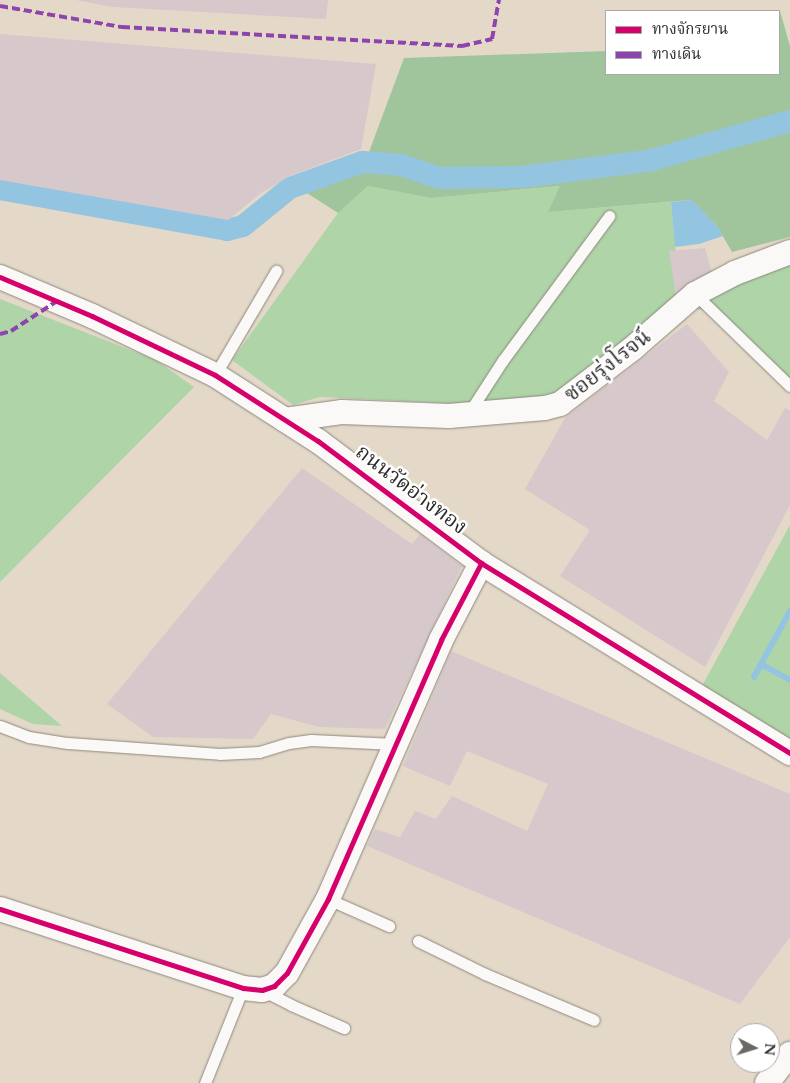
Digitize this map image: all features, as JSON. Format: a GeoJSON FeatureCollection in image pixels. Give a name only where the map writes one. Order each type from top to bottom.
{"type":"FeatureCollection","features":[{"type":"Feature","properties":{"kind":"street","name":"ซอยรุ่งโรจน์"},"geometry":{"type":"LineString","coordinates":[[285,420],[342,412],[449,416],[545,408],[560,404],[632,349],[695,294],[735,273],[790,252]]}},
{"type":"Feature","properties":{"kind":"street","name":"ถนนวัดอ่างทอง"},"geometry":{"type":"LineString","coordinates":[[0,277],[92,316],[215,375],[325,447],[481,563],[790,753]]}},
{"type":"Feature","properties":{"kind":"street"},"geometry":{"type":"LineString","coordinates":[[0,909],[253,989],[274,986],[287,973],[328,899],[441,640],[481,563]]}},
{"type":"Feature","properties":{"kind":"street"},"geometry":{"type":"LineString","coordinates":[[768,1083],[790,1054]]}},
{"type":"Feature","properties":{"kind":"lane"},"geometry":{"type":"LineString","coordinates":[[468,414],[503,360],[609,216]]}},
{"type":"Feature","properties":{"kind":"lane"},"geometry":{"type":"LineString","coordinates":[[215,375],[276,271]]}},
{"type":"Feature","properties":{"kind":"lane"},"geometry":{"type":"LineString","coordinates":[[695,294],[790,386]]}},
{"type":"Feature","properties":{"kind":"lane"},"geometry":{"type":"LineString","coordinates":[[0,726],[29,737],[68,744],[220,754],[259,752],[289,743],[311,740],[395,744]]}},
{"type":"Feature","properties":{"kind":"lane"},"geometry":{"type":"LineString","coordinates":[[328,899],[389,926]]}},
{"type":"Feature","properties":{"kind":"lane"},"geometry":{"type":"LineString","coordinates":[[418,941],[485,974],[594,1020]]}},
{"type":"Feature","properties":{"kind":"lane"},"geometry":{"type":"LineString","coordinates":[[204,1083],[253,989],[344,1028]]}},
{"type":"Feature","properties":{"kind":"green space"},"geometry":{"type":"Polygon","coordinates":[[[780,11],[790,46],[790,237],[732,252],[717,226],[691,200],[548,212],[560,186],[431,198],[368,186],[338,213],[296,186],[369,152],[404,58],[605,51],[605,75],[780,75],[780,11]]]}},
{"type":"Feature","properties":{"kind":"green space"},"geometry":{"type":"Polygon","coordinates":[[[368,186],[431,198],[561,186],[548,212],[671,202],[680,298],[550,399],[465,404],[320,397],[293,405],[232,360],[338,213],[368,186]]]}},
{"type":"Feature","properties":{"kind":"green space"},"geometry":{"type":"Polygon","coordinates":[[[790,248],[790,390],[704,310],[693,309],[790,248]]]}},
{"type":"Feature","properties":{"kind":"green space"},"geometry":{"type":"Polygon","coordinates":[[[0,299],[156,360],[194,387],[0,582],[0,299]]]}},
{"type":"Feature","properties":{"kind":"green space"},"geometry":{"type":"Polygon","coordinates":[[[790,525],[790,741],[702,686],[790,525]]]}},
{"type":"Feature","properties":{"kind":"green space"},"geometry":{"type":"Polygon","coordinates":[[[0,673],[62,726],[33,724],[0,709],[0,673]]]}},
{"type":"Feature","properties":{"kind":"water"},"geometry":{"type":"Polygon","coordinates":[[[692,200],[717,226],[723,236],[699,244],[675,247],[671,202],[692,200]]]}},
{"type":"Feature","properties":{"kind":"building"},"geometry":{"type":"Polygon","coordinates":[[[76,0],[328,0],[326,19],[112,7],[76,0]]]}},
{"type":"Feature","properties":{"kind":"building"},"geometry":{"type":"Polygon","coordinates":[[[0,34],[376,64],[361,149],[290,176],[261,193],[228,220],[0,180],[0,34]]]}},
{"type":"Feature","properties":{"kind":"building"},"geometry":{"type":"Polygon","coordinates":[[[705,248],[713,277],[677,304],[669,251],[705,248]]]}},
{"type":"Feature","properties":{"kind":"building"},"geometry":{"type":"Polygon","coordinates":[[[687,324],[729,372],[714,401],[767,440],[785,408],[790,411],[790,505],[705,667],[560,576],[590,530],[525,489],[565,418],[687,324]]]}},
{"type":"Feature","properties":{"kind":"building"},"geometry":{"type":"Polygon","coordinates":[[[302,468],[412,544],[420,534],[462,566],[385,729],[319,727],[271,714],[253,739],[153,737],[107,704],[302,468]]]}},
{"type":"Feature","properties":{"kind":"building"},"geometry":{"type":"Polygon","coordinates":[[[451,651],[790,794],[790,937],[740,1004],[367,846],[375,829],[400,837],[415,811],[436,819],[452,796],[527,831],[548,784],[467,751],[450,786],[403,766],[451,651]]]}},
{"type":"Feature","properties":{"kind":"waterway"},"geometry":{"type":"LineString","coordinates":[[0,189],[227,230],[243,226],[290,188],[362,162],[401,165],[439,178],[521,177],[648,161],[790,121]]}},
{"type":"Feature","properties":{"kind":"waterway"},"geometry":{"type":"LineString","coordinates":[[754,677],[790,611]]}},
{"type":"Feature","properties":{"kind":"waterway"},"geometry":{"type":"LineString","coordinates":[[761,664],[790,680]]}},
{"type":"Feature","properties":{"kind":"marked path"},"geometry":{"type":"LineString","coordinates":[[0,6],[122,27],[462,46],[492,39],[499,0]]}},
{"type":"Feature","properties":{"kind":"marked path"},"geometry":{"type":"LineString","coordinates":[[0,334],[11,331],[57,301]]}},
{"type":"Feature","properties":{"kind":"cycle path"},"geometry":{"type":"LineString","coordinates":[[0,277],[92,316],[215,375],[318,441],[481,563],[790,753]]}},
{"type":"Feature","properties":{"kind":"cycle path"},"geometry":{"type":"LineString","coordinates":[[0,909],[243,988],[262,990],[274,986],[287,973],[328,899],[441,640],[481,563]]}}]}
